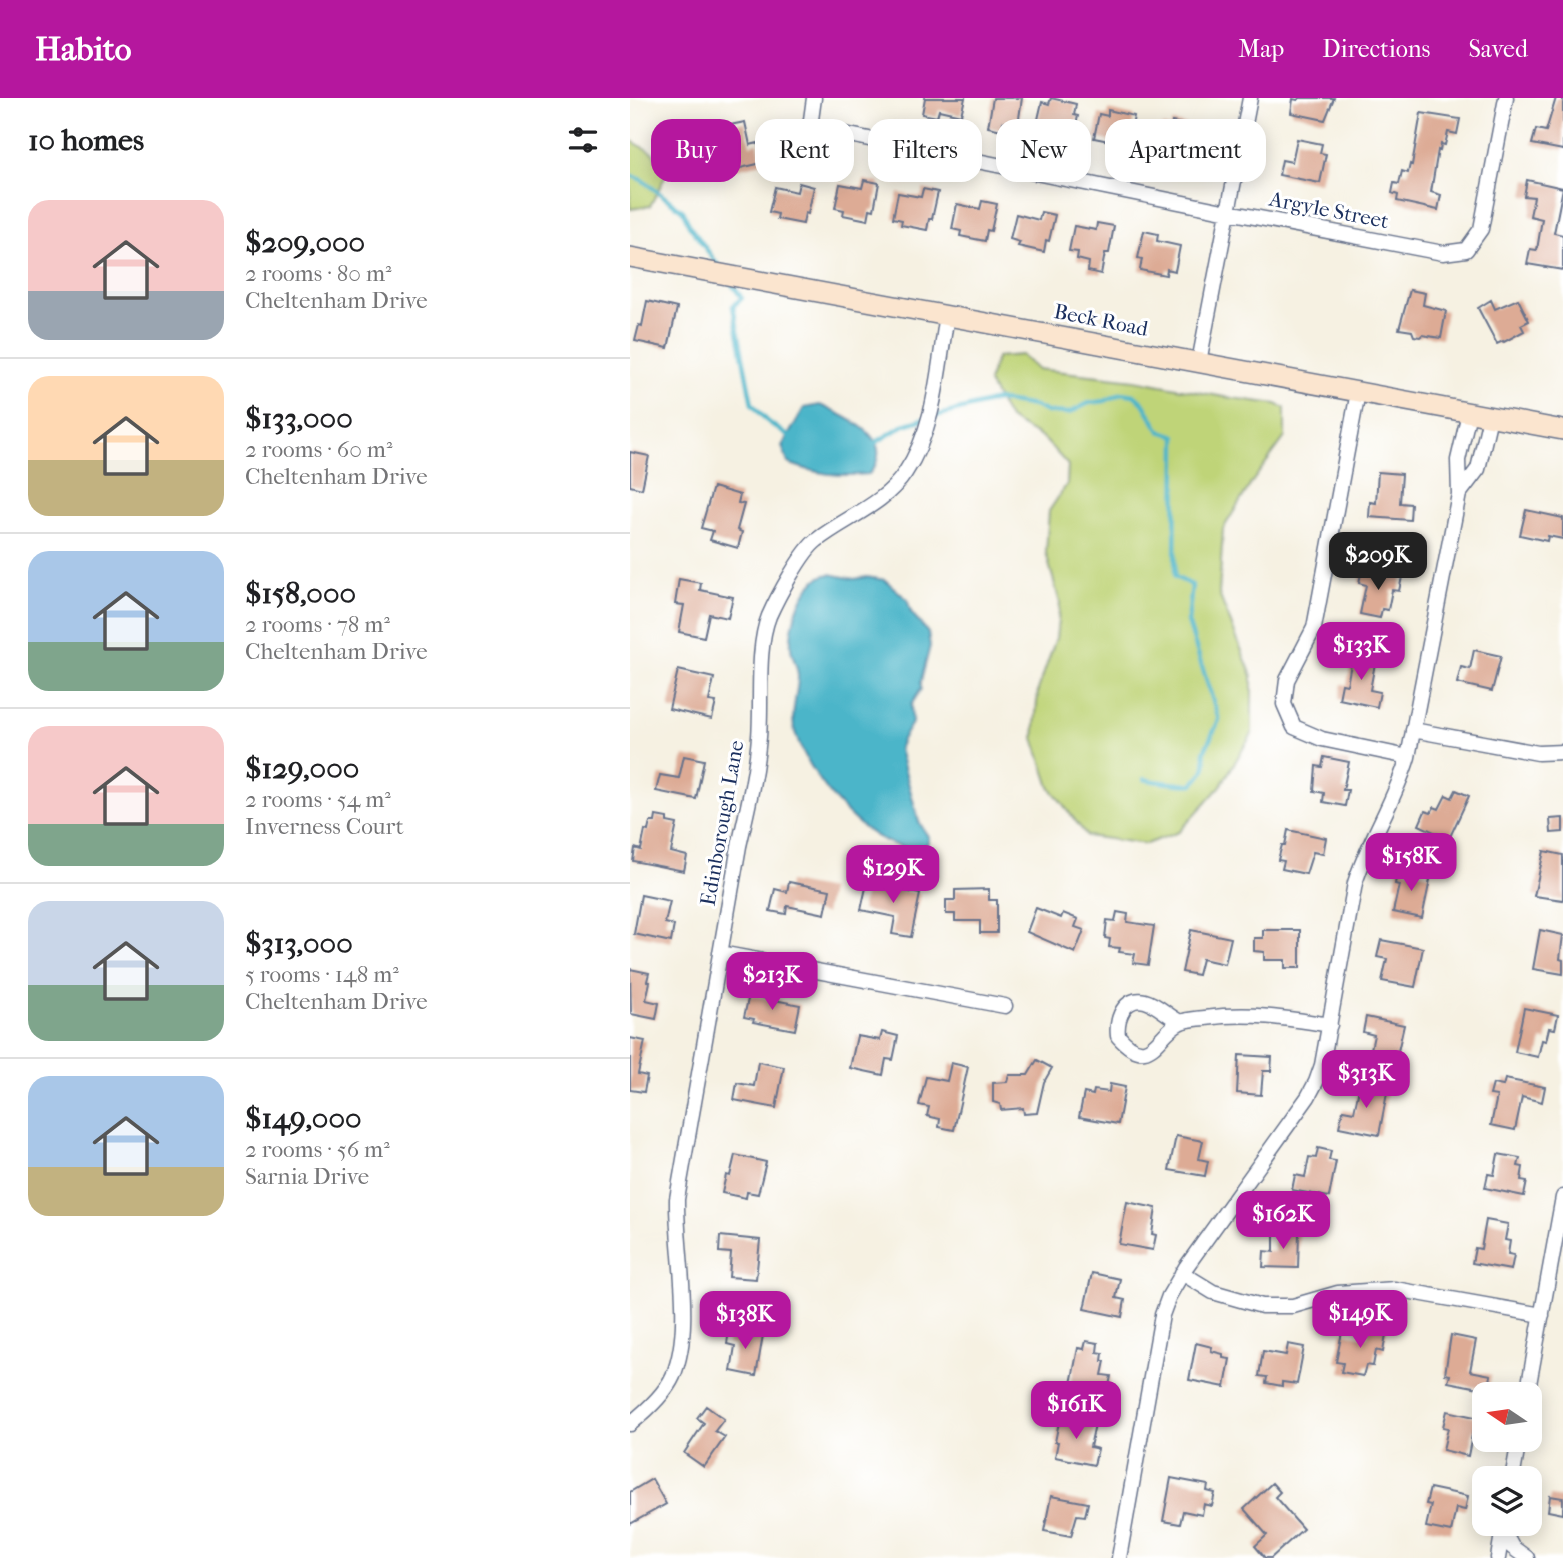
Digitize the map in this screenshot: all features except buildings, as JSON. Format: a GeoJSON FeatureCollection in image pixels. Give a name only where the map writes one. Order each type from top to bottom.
{"type":"FeatureCollection","features":[{"type":"Feature","properties":{"kind":"main road","name":"Beck Road"},"geometry":{"type":"LineString","coordinates":[[630,257],[1563,430]]}},
{"type":"Feature","properties":{"kind":"street","name":"Argyle Street"},"geometry":{"type":"LineString","coordinates":[[814,98],[810,127],[1443,253],[1465,250],[1482,229],[1506,98]]}},
{"type":"Feature","properties":{"kind":"street"},"geometry":{"type":"LineString","coordinates":[[1199,362],[1250,98]]}},
{"type":"Feature","properties":{"kind":"street","name":"Edinborough Lane"},"geometry":{"type":"LineString","coordinates":[[630,1424],[656,1399],[672,1377],[682,1339],[682,1281],[676,1230],[677,1199],[759,738],[761,660],[768,618],[795,569],[815,541],[882,496],[905,475],[927,432],[947,315]]}},
{"type":"Feature","properties":{"kind":"street"},"geometry":{"type":"LineString","coordinates":[[1358,392],[1314,628],[1287,680],[1284,704],[1294,727],[1322,739],[1408,757]]}},
{"type":"Feature","properties":{"kind":"street"},"geometry":{"type":"LineString","coordinates":[[1123,1557],[1162,1315],[1168,1296],[1316,1082],[1330,1025],[1355,883],[1408,757],[1459,494],[1458,460],[1469,413]]}},
{"type":"Feature","properties":{"kind":"street"},"geometry":{"type":"LineString","coordinates":[[1459,494],[1478,469],[1490,417]]}},
{"type":"Feature","properties":{"kind":"street"},"geometry":{"type":"LineString","coordinates":[[1413,730],[1538,753],[1563,752]]}},
{"type":"Feature","properties":{"kind":"street"},"geometry":{"type":"LineString","coordinates":[[720,953],[1005,1006]]}},
{"type":"Feature","properties":{"kind":"street"},"geometry":{"type":"LineString","coordinates":[[1180,1022],[1247,1014],[1330,1025]]}},
{"type":"Feature","properties":{"kind":"street"},"geometry":{"type":"LineString","coordinates":[[1529,1382],[1563,1198]]}},
{"type":"Feature","properties":{"kind":"street"},"geometry":{"type":"LineString","coordinates":[[1182,1273],[1213,1292],[1262,1306],[1293,1306],[1338,1293],[1395,1289],[1542,1315]]}},
{"type":"Feature","properties":{"kind":"street"},"geometry":{"type":"LineString","coordinates":[[1498,1558],[1502,1536]]}},
{"type":"Feature","properties":{"kind":"street"},"geometry":{"type":"LineString","coordinates":[[1508,1536],[1513,1547],[1527,1558]]}},
{"type":"Feature","properties":{"kind":"green space"},"geometry":{"type":"Polygon","coordinates":[[[630,140],[651,152],[651,182],[662,182],[650,206],[630,209],[630,140]]]}},
{"type":"Feature","properties":{"kind":"green space"},"geometry":{"type":"Polygon","coordinates":[[[1022,355],[1037,369],[1135,380],[1276,404],[1285,408],[1285,437],[1252,482],[1223,529],[1219,594],[1252,676],[1252,734],[1220,787],[1179,832],[1146,844],[1087,836],[1050,787],[1034,738],[1038,690],[1056,638],[1060,603],[1046,553],[1049,511],[1067,484],[1068,465],[1044,439],[1009,419],[988,382],[997,357],[1022,355]]]}},
{"type":"Feature","properties":{"kind":"water"},"geometry":{"type":"Polygon","coordinates":[[[820,405],[855,423],[874,440],[878,450],[877,461],[869,474],[828,474],[788,463],[782,446],[804,408],[820,405]]]}},
{"type":"Feature","properties":{"kind":"water"},"geometry":{"type":"Polygon","coordinates":[[[830,574],[854,579],[867,577],[885,580],[907,599],[911,612],[928,633],[930,646],[921,689],[911,705],[912,723],[899,749],[919,822],[929,838],[927,845],[907,847],[886,841],[865,829],[829,792],[802,750],[795,732],[793,713],[798,675],[791,648],[792,627],[805,593],[820,577],[830,574]]]}},
{"type":"Feature","properties":{"kind":"waterway"},"geometry":{"type":"LineString","coordinates":[[630,175],[642,180],[683,211],[689,225],[720,268]]}},
{"type":"Feature","properties":{"kind":"waterway"},"geometry":{"type":"LineString","coordinates":[[731,283],[742,298],[733,306],[752,404],[767,421],[792,439]]}},
{"type":"Feature","properties":{"kind":"waterway"},"geometry":{"type":"LineString","coordinates":[[932,417],[997,400],[1034,406],[1047,412],[1069,413],[1089,403],[1105,401],[1122,393],[1134,395],[1143,403],[1160,431],[1176,436],[1175,577],[1192,585],[1188,622],[1219,720],[1204,752],[1204,770],[1193,784],[1144,779]]}},
{"type":"Feature","properties":{"kind":"waterway"},"geometry":{"type":"LineString","coordinates":[[869,445],[904,425],[924,419]]}}]}
